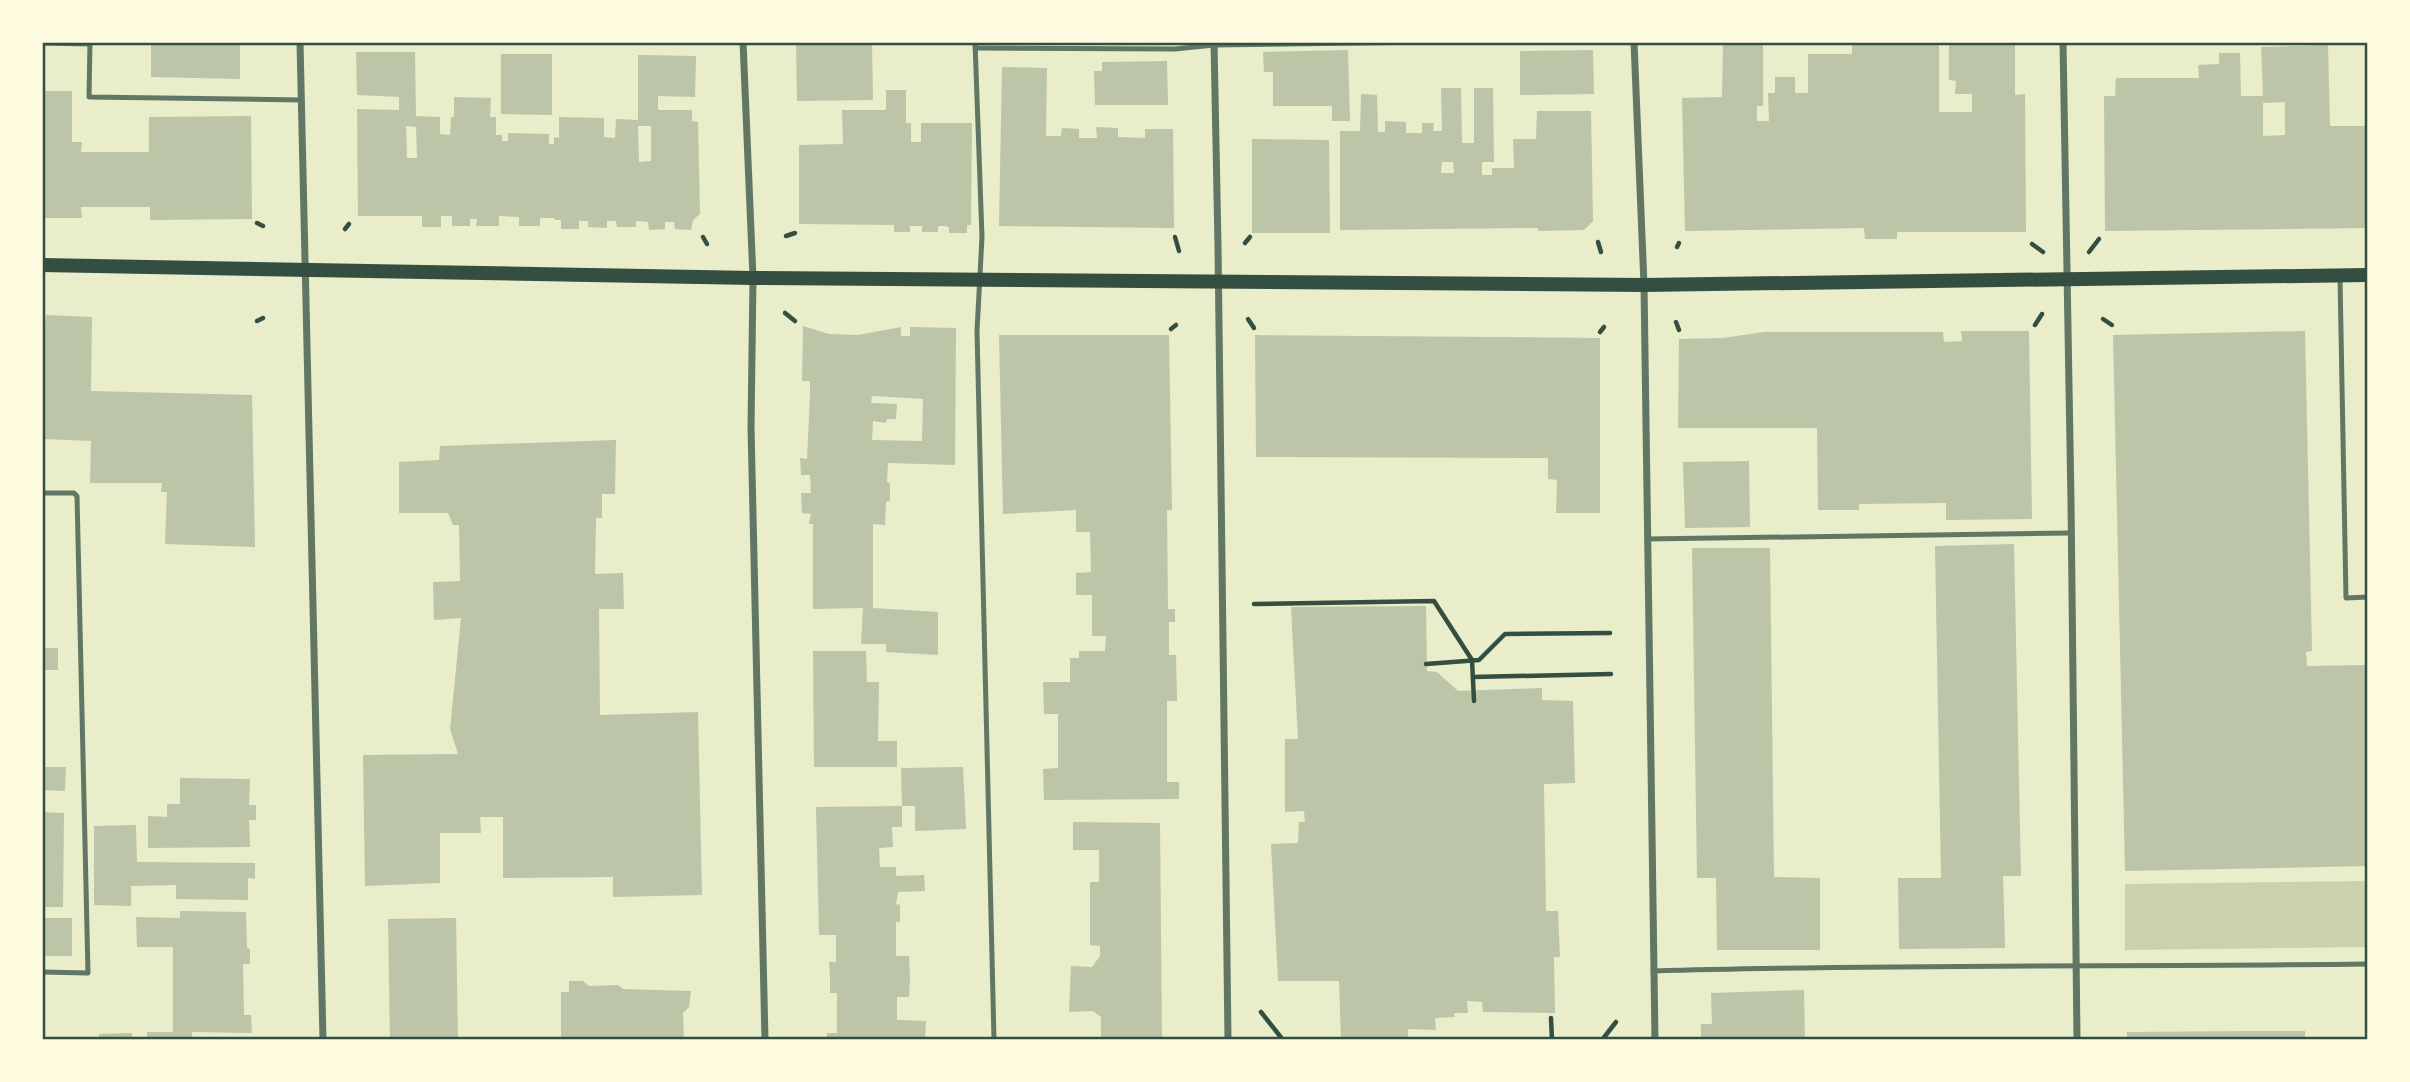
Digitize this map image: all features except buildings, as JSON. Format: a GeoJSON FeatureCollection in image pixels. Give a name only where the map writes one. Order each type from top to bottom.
{"type":"FeatureCollection","features":[{"type":"Feature","properties":{"kind":"main road"},"geometry":{"type":"LineString","coordinates":[[42,265],[753,278],[1644,285],[2368,275]]}},
{"type":"Feature","properties":{"kind":"street"},"geometry":{"type":"LineString","coordinates":[[300,42],[323,1040]]}},
{"type":"Feature","properties":{"kind":"street"},"geometry":{"type":"LineString","coordinates":[[743,42],[753,278],[751,427],[765,1040]]}},
{"type":"Feature","properties":{"kind":"street"},"geometry":{"type":"LineString","coordinates":[[1634,42],[1644,285],[1655,1040]]}},
{"type":"Feature","properties":{"kind":"street"},"geometry":{"type":"LineString","coordinates":[[2063,42],[2077,1040]]}},
{"type":"Feature","properties":{"kind":"street"},"geometry":{"type":"LineString","coordinates":[[1214,43],[1227,1040]]}},
{"type":"Feature","properties":{"kind":"lane"},"geometry":{"type":"LineString","coordinates":[[722,42],[743,42]]}},
{"type":"Feature","properties":{"kind":"lane"},"geometry":{"type":"LineString","coordinates":[[994,1040],[977,331],[982,237],[975,45],[1175,49],[1214,43],[1430,42]]}},
{"type":"Feature","properties":{"kind":"lane"},"geometry":{"type":"LineString","coordinates":[[42,43],[90,43],[89,97],[302,100]]}},
{"type":"Feature","properties":{"kind":"lane"},"geometry":{"type":"LineString","coordinates":[[2340,275],[2346,598],[2368,597]]}},
{"type":"Feature","properties":{"kind":"lane"},"geometry":{"type":"LineString","coordinates":[[42,493],[76,496],[88,972],[42,972]]}},
{"type":"Feature","properties":{"kind":"lane"},"geometry":{"type":"LineString","coordinates":[[1647,540],[2071,533]]}},
{"type":"Feature","properties":{"kind":"lane"},"geometry":{"type":"LineString","coordinates":[[1653,971],[2368,964]]}},
{"type":"Feature","properties":{"kind":"path"},"geometry":{"type":"LineString","coordinates":[[786,236],[795,233]]}},
{"type":"Feature","properties":{"kind":"path"},"geometry":{"type":"LineString","coordinates":[[703,237],[707,244]]}},
{"type":"Feature","properties":{"kind":"path"},"geometry":{"type":"LineString","coordinates":[[1175,237],[1179,251]]}},
{"type":"Feature","properties":{"kind":"path"},"geometry":{"type":"LineString","coordinates":[[1245,243],[1250,237]]}},
{"type":"Feature","properties":{"kind":"path"},"geometry":{"type":"LineString","coordinates":[[2088,253],[2099,239]]}},
{"type":"Feature","properties":{"kind":"path"},"geometry":{"type":"LineString","coordinates":[[1598,242],[1601,252]]}},
{"type":"Feature","properties":{"kind":"path"},"geometry":{"type":"LineString","coordinates":[[2032,244],[2043,251]]}},
{"type":"Feature","properties":{"kind":"path"},"geometry":{"type":"LineString","coordinates":[[785,313],[795,321]]}},
{"type":"Feature","properties":{"kind":"path"},"geometry":{"type":"LineString","coordinates":[[2035,325],[2042,314]]}},
{"type":"Feature","properties":{"kind":"path"},"geometry":{"type":"LineString","coordinates":[[257,321],[263,318]]}},
{"type":"Feature","properties":{"kind":"path"},"geometry":{"type":"LineString","coordinates":[[1248,319],[1254,328]]}},
{"type":"Feature","properties":{"kind":"path"},"geometry":{"type":"LineString","coordinates":[[2103,319],[2112,325]]}},
{"type":"Feature","properties":{"kind":"path"},"geometry":{"type":"LineString","coordinates":[[1676,322],[1679,330]]}},
{"type":"Feature","properties":{"kind":"path"},"geometry":{"type":"LineString","coordinates":[[1254,604],[1434,601],[1472,660],[1474,701]]}},
{"type":"Feature","properties":{"kind":"path"},"geometry":{"type":"LineString","coordinates":[[1426,664],[1479,660],[1505,634],[1610,633]]}},
{"type":"Feature","properties":{"kind":"path"},"geometry":{"type":"LineString","coordinates":[[1474,677],[1611,674]]}},
{"type":"Feature","properties":{"kind":"path"},"geometry":{"type":"LineString","coordinates":[[1261,1012],[1283,1040]]}},
{"type":"Feature","properties":{"kind":"path"},"geometry":{"type":"LineString","coordinates":[[1551,1018],[1552,1040]]}},
{"type":"Feature","properties":{"kind":"path"},"geometry":{"type":"LineString","coordinates":[[1602,1040],[1616,1021]]}},
{"type":"Feature","properties":{"kind":"green space"},"geometry":{"type":"Polygon","coordinates":[[[2368,881],[2368,947],[2125,950],[2125,884],[2368,881]]]}}]}
